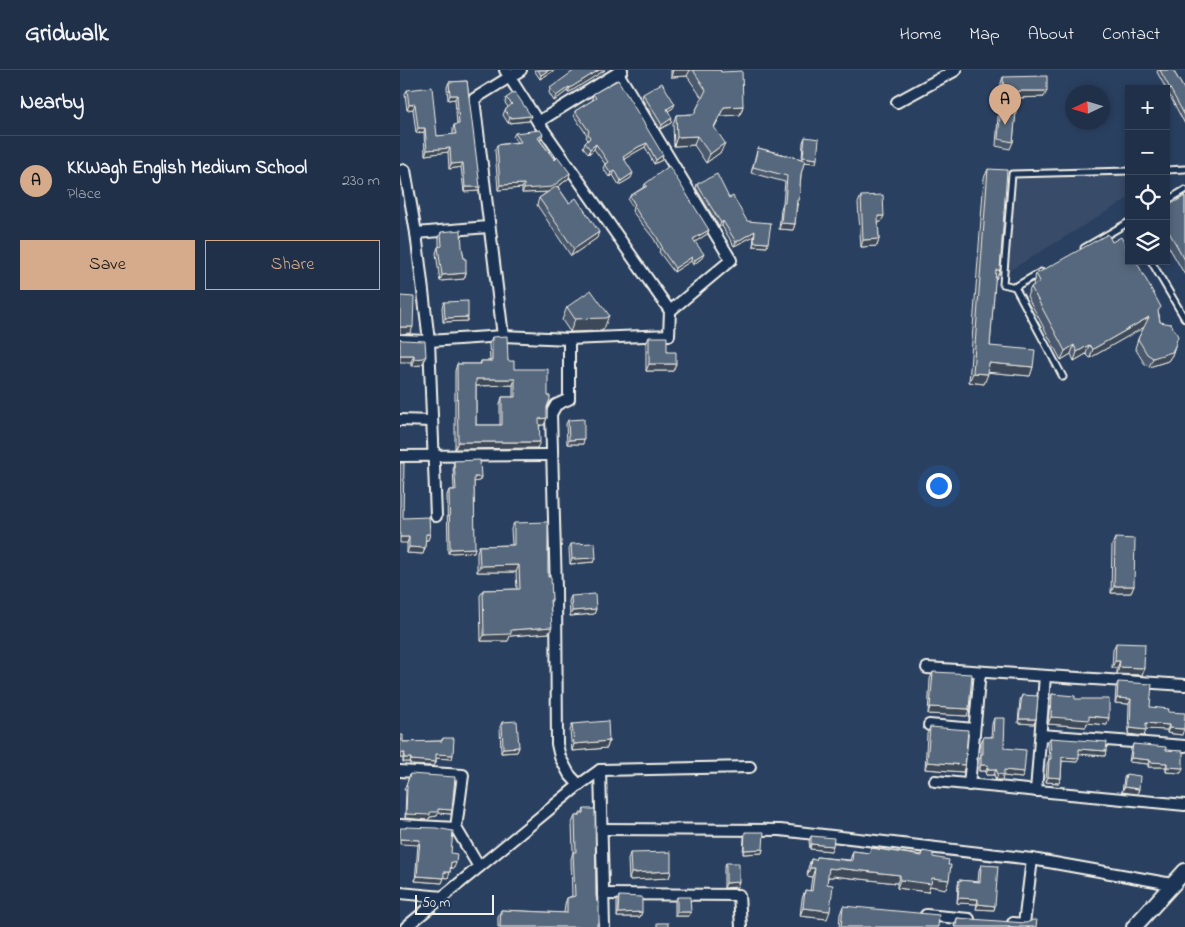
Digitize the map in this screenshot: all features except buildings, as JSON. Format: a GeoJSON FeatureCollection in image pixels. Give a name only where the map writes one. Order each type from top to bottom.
{"type":"FeatureCollection","features":[{"type":"Feature","properties":{"kind":"main road"},"geometry":{"type":"LineString","coordinates":[[1134,927],[1185,871]]}},
{"type":"Feature","properties":{"kind":"street"},"geometry":{"type":"LineString","coordinates":[[503,336],[488,227],[474,98],[507,74],[521,70]]}},
{"type":"Feature","properties":{"kind":"street"},"geometry":{"type":"LineString","coordinates":[[897,102],[956,70]]}},
{"type":"Feature","properties":{"kind":"street"},"geometry":{"type":"LineString","coordinates":[[538,122],[620,72],[731,260],[670,311]]}},
{"type":"Feature","properties":{"kind":"street"},"geometry":{"type":"LineString","coordinates":[[400,340],[429,341],[503,336],[569,339],[669,335],[670,311],[538,122],[507,74]]}},
{"type":"Feature","properties":{"kind":"street"},"geometry":{"type":"LineString","coordinates":[[400,171],[405,170],[416,233],[429,341],[436,516]]}},
{"type":"Feature","properties":{"kind":"street"},"geometry":{"type":"LineString","coordinates":[[416,233],[488,227]]}},
{"type":"Feature","properties":{"kind":"street"},"geometry":{"type":"LineString","coordinates":[[569,339],[569,399],[556,405],[551,414],[556,588],[557,744],[560,757],[569,774],[578,785]]}},
{"type":"Feature","properties":{"kind":"street"},"geometry":{"type":"LineString","coordinates":[[400,420],[432,420]]}},
{"type":"Feature","properties":{"kind":"street"},"geometry":{"type":"LineString","coordinates":[[400,456],[552,455]]}},
{"type":"Feature","properties":{"kind":"street"},"geometry":{"type":"LineString","coordinates":[[927,668],[1185,685]]}},
{"type":"Feature","properties":{"kind":"street"},"geometry":{"type":"LineString","coordinates":[[969,785],[980,672]]}},
{"type":"Feature","properties":{"kind":"street"},"geometry":{"type":"LineString","coordinates":[[1036,791],[1045,676]]}},
{"type":"Feature","properties":{"kind":"street"},"geometry":{"type":"LineString","coordinates":[[929,725],[974,729]]}},
{"type":"Feature","properties":{"kind":"street"},"geometry":{"type":"LineString","coordinates":[[1040,735],[1185,746]]}},
{"type":"Feature","properties":{"kind":"street"},"geometry":{"type":"LineString","coordinates":[[406,927],[578,785],[600,770],[750,767]]}},
{"type":"Feature","properties":{"kind":"street"},"geometry":{"type":"LineString","coordinates":[[400,770],[463,775],[456,828],[479,867]]}},
{"type":"Feature","properties":{"kind":"street"},"geometry":{"type":"LineString","coordinates":[[600,770],[604,927]]}},
{"type":"Feature","properties":{"kind":"street"},"geometry":{"type":"LineString","coordinates":[[935,781],[1185,805],[1185,797]]}},
{"type":"Feature","properties":{"kind":"street"},"geometry":{"type":"LineString","coordinates":[[400,825],[456,828]]}},
{"type":"Feature","properties":{"kind":"street"},"geometry":{"type":"LineString","coordinates":[[601,829],[780,830],[1032,859],[1172,884]]}},
{"type":"Feature","properties":{"kind":"street"},"geometry":{"type":"LineString","coordinates":[[1005,922],[1024,924],[1032,859]]}},
{"type":"Feature","properties":{"kind":"street"},"geometry":{"type":"LineString","coordinates":[[400,893],[443,897]]}},
{"type":"Feature","properties":{"kind":"street"},"geometry":{"type":"LineString","coordinates":[[603,894],[738,895],[741,927]]}},
{"type":"Feature","properties":{"kind":"street"},"geometry":{"type":"LineString","coordinates":[[918,914],[976,920]]}},
{"type":"Feature","properties":{"kind":"lane"},"geometry":{"type":"LineString","coordinates":[[1170,170],[1185,169]]}},
{"type":"Feature","properties":{"kind":"lane"},"geometry":{"type":"LineString","coordinates":[[1047,269],[1015,287],[1003,284],[1012,174],[1125,171]]}},
{"type":"Feature","properties":{"kind":"lane"},"geometry":{"type":"LineString","coordinates":[[1170,199],[1185,190]]}},
{"type":"Feature","properties":{"kind":"lane"},"geometry":{"type":"LineString","coordinates":[[1080,250],[1125,225]]}},
{"type":"Feature","properties":{"kind":"lane"},"geometry":{"type":"LineString","coordinates":[[1153,265],[1185,319]]}},
{"type":"Feature","properties":{"kind":"lane"},"geometry":{"type":"LineString","coordinates":[[1015,287],[1063,377]]}},
{"type":"Feature","properties":{"kind":"shaded area"},"geometry":{"type":"Polygon","coordinates":[[[1125,173],[1125,200],[1002,275],[1012,174],[1125,173]]]}},
{"type":"Feature","properties":{"kind":"place","name":"KKWagh English Medium School"},"geometry":{"type":"Point","coordinates":[1005,125]}}]}
